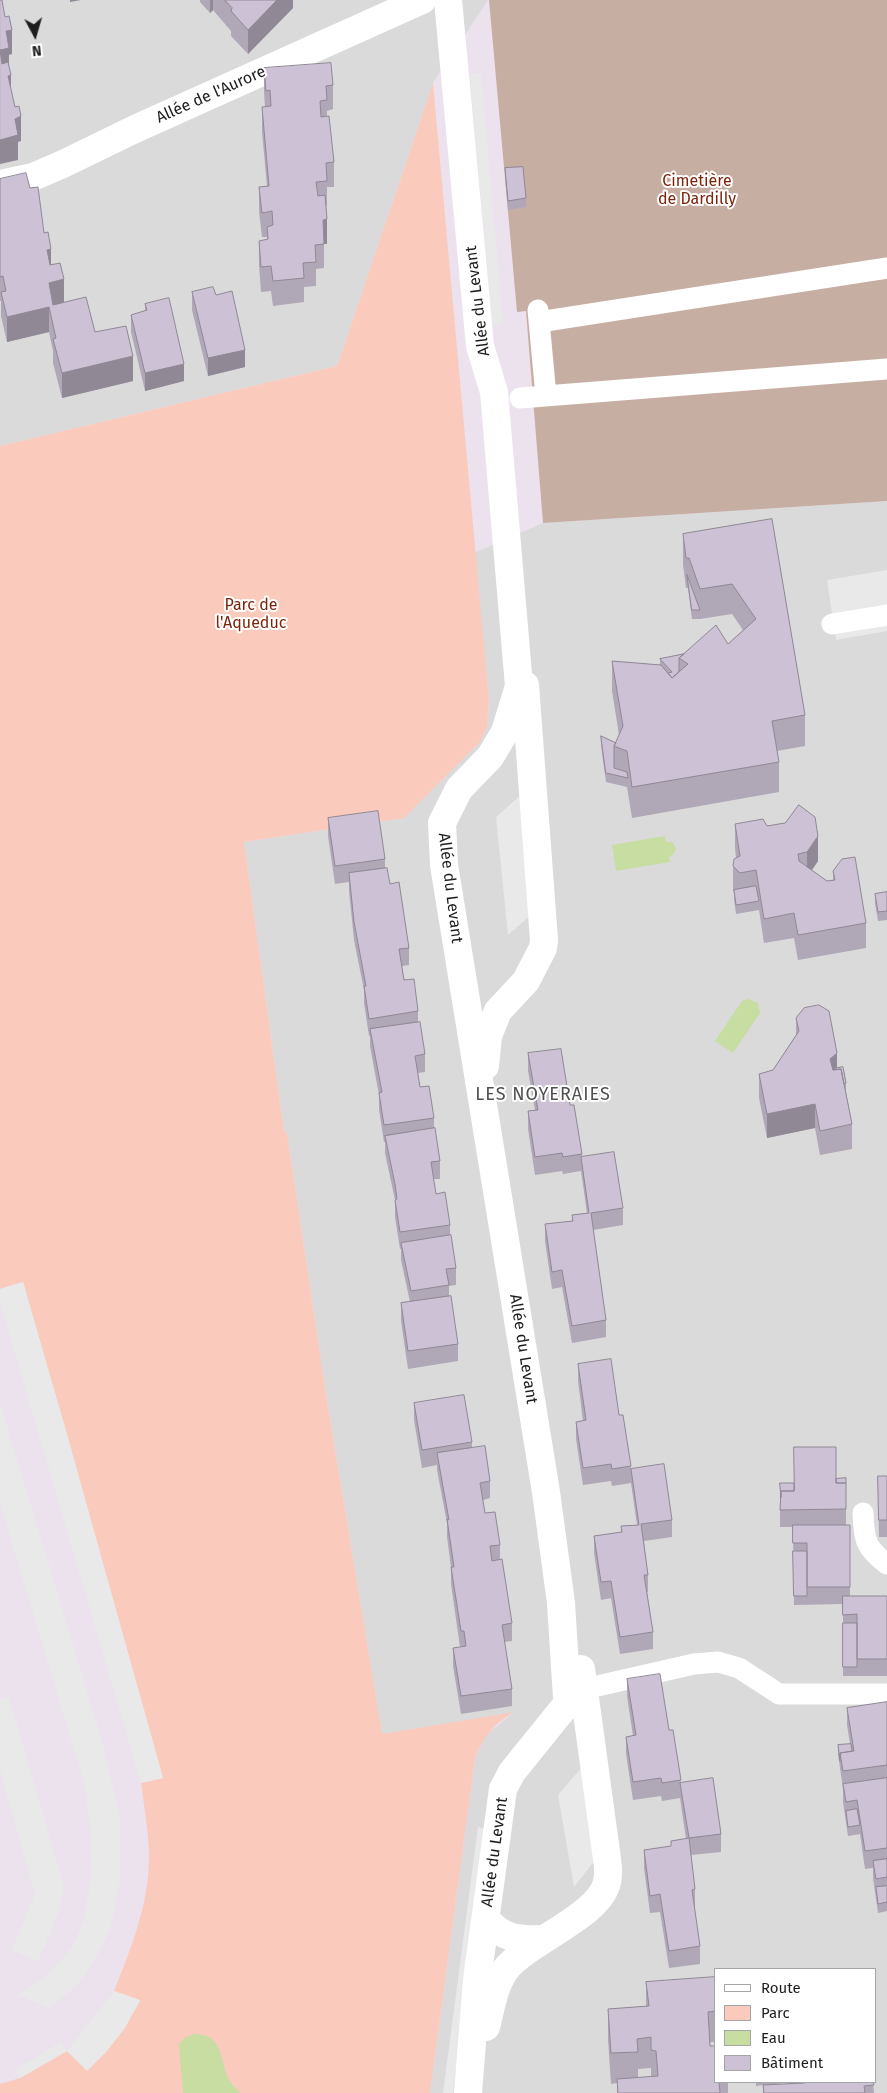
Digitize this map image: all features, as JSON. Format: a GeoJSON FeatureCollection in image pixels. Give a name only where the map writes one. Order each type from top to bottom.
{"type":"FeatureCollection","features":[{"type":"Feature","properties":{"kind":"street","name":"Allée de l'Aurore"},"geometry":{"type":"LineString","coordinates":[[0,184],[33,177],[63,164],[144,125],[422,0]]}},
{"type":"Feature","properties":{"kind":"street","name":"Allée du Levant"},"geometry":{"type":"LineString","coordinates":[[448,0],[480,346],[494,392],[513,600],[518,686],[506,732],[490,757],[459,790],[442,823],[444,866],[483,1095],[546,1492],[561,1603],[567,1704],[512,1772],[503,1788],[477,1980],[468,2093]]}},
{"type":"Feature","properties":{"kind":"street","name":"Allée du Levant"},"geometry":{"type":"LineString","coordinates":[[483,1095],[488,1036],[498,1011],[516,993],[532,972],[543,948],[544,940],[534,780],[525,687],[513,600]]}},
{"type":"Feature","properties":{"kind":"street"},"geometry":{"type":"LineString","coordinates":[[490,757],[506,760],[526,769],[534,780]]}},
{"type":"Feature","properties":{"kind":"street"},"geometry":{"type":"LineString","coordinates":[[462,976],[489,991],[516,993]]}},
{"type":"Feature","properties":{"kind":"street","name":"Allée du Levant"},"geometry":{"type":"LineString","coordinates":[[468,2093],[498,1984],[506,1969],[518,1957],[596,1901],[607,1884],[607,1859],[591,1756],[577,1645],[561,1603]]}},
{"type":"Feature","properties":{"kind":"street"},"geometry":{"type":"LineString","coordinates":[[540,1737],[562,1735],[572,1738],[587,1747],[591,1756]]}},
{"type":"Feature","properties":{"kind":"street","name":"Allée du Levant"},"geometry":{"type":"LineString","coordinates":[[486,1919],[498,1932],[511,1938],[544,1939]]}},
{"type":"Feature","properties":{"kind":"lane"},"geometry":{"type":"LineString","coordinates":[[546,396],[538,316],[887,268]]}},
{"type":"Feature","properties":{"kind":"lane"},"geometry":{"type":"LineString","coordinates":[[520,398],[887,369]]}},
{"type":"Feature","properties":{"kind":"lane"},"geometry":{"type":"LineString","coordinates":[[832,624],[887,614]]}},
{"type":"Feature","properties":{"kind":"lane"},"geometry":{"type":"LineString","coordinates":[[862,1513],[866,1544],[875,1555],[887,1564]]}},
{"type":"Feature","properties":{"kind":"lane"},"geometry":{"type":"LineString","coordinates":[[584,1689],[694,1664],[718,1662],[739,1668],[772,1692],[779,1694],[887,1694]]}},
{"type":"Feature","properties":{"kind":"shaded area"},"geometry":{"type":"Polygon","coordinates":[[[0,0],[488,0],[433,83],[337,366],[0,446],[0,0]]]}},
{"type":"Feature","properties":{"kind":"shaded area"},"geometry":{"type":"Polygon","coordinates":[[[481,73],[503,324],[492,325],[470,74],[481,73]]]}},
{"type":"Feature","properties":{"kind":"shaded area"},"geometry":{"type":"Polygon","coordinates":[[[887,501],[887,2093],[430,2093],[475,1758],[486,1735],[513,1713],[382,1735],[327,1401],[287,1133],[284,1132],[244,842],[404,818],[487,727],[489,701],[474,553],[543,523],[887,501]]]}},
{"type":"Feature","properties":{"kind":"shaded area"},"geometry":{"type":"Polygon","coordinates":[[[887,570],[887,631],[836,640],[827,580],[887,570]]]}},
{"type":"Feature","properties":{"kind":"shaded area"},"geometry":{"type":"Polygon","coordinates":[[[521,795],[532,914],[508,935],[496,817],[521,795]]]}},
{"type":"Feature","properties":{"kind":"shaded area"},"geometry":{"type":"Polygon","coordinates":[[[23,1282],[163,1778],[141,1783],[0,1302],[0,1289],[23,1282]]]}},
{"type":"Feature","properties":{"kind":"shaded area"},"geometry":{"type":"Polygon","coordinates":[[[0,1403],[104,1748],[120,1818],[120,1881],[110,1929],[85,1975],[75,1987],[49,2008],[18,1995],[44,1977],[64,1957],[73,1945],[84,1920],[91,1878],[90,1823],[84,1782],[0,1503],[0,1403]]]}},
{"type":"Feature","properties":{"kind":"shaded area"},"geometry":{"type":"Polygon","coordinates":[[[9,1697],[64,1887],[60,1909],[38,1961],[12,1950],[35,1894],[0,1770],[0,1700],[9,1697]]]}},
{"type":"Feature","properties":{"kind":"shaded area"},"geometry":{"type":"Polygon","coordinates":[[[582,1767],[596,1859],[574,1887],[558,1795],[582,1767]]]}},
{"type":"Feature","properties":{"kind":"shaded area"},"geometry":{"type":"Polygon","coordinates":[[[478,1827],[489,1830],[453,2093],[443,2093],[478,1827]]]}},
{"type":"Feature","properties":{"kind":"shaded area"},"geometry":{"type":"Polygon","coordinates":[[[114,1991],[140,2000],[125,2028],[107,2051],[87,2071],[67,2051],[114,1991]]]}},
{"type":"Feature","properties":{"kind":"shaded area"},"geometry":{"type":"Polygon","coordinates":[[[60,2043],[67,2051],[20,2078],[16,2069],[60,2043]]]}},
{"type":"Feature","properties":{"kind":"green space","name":"Cimetière de Dardilly"},"geometry":{"type":"Polygon","coordinates":[[[489,0],[887,0],[887,501],[543,523],[526,311],[517,312],[489,0]]]}},
{"type":"Feature","properties":{"kind":"green space","name":"Parc de l'Aqueduc"},"geometry":{"type":"Polygon","coordinates":[[[433,83],[489,701],[487,727],[480,742],[404,818],[244,842],[284,1132],[287,1133],[327,1401],[382,1734],[515,1712],[490,1731],[475,1758],[430,2093],[0,2093],[0,2084],[20,2078],[67,2051],[87,2070],[116,2038],[140,2001],[114,1991],[139,1923],[149,1870],[147,1826],[141,1783],[163,1778],[23,1282],[0,1289],[0,446],[337,366],[433,83]]]}},
{"type":"Feature","properties":{"kind":"water"},"geometry":{"type":"Polygon","coordinates":[[[665,836],[666,842],[672,842],[676,848],[674,854],[669,857],[670,862],[616,871],[612,845],[665,836]]]}},
{"type":"Feature","properties":{"kind":"water"},"geometry":{"type":"Polygon","coordinates":[[[749,999],[758,1003],[760,1013],[733,1053],[715,1041],[742,1001],[749,999]]]}},
{"type":"Feature","properties":{"kind":"water"},"geometry":{"type":"Polygon","coordinates":[[[195,2034],[210,2038],[219,2048],[229,2080],[240,2093],[183,2093],[179,2044],[186,2037],[195,2034]]]}},
{"type":"Feature","properties":{"kind":"building"},"geometry":{"type":"Polygon","coordinates":[[[0,0],[2,0],[5,17],[9,16],[12,30],[6,31],[9,48],[0,50],[0,0]]]}},
{"type":"Feature","properties":{"kind":"building"},"geometry":{"type":"Polygon","coordinates":[[[225,0],[277,0],[248,30],[231,11],[232,8],[225,0]]]}},
{"type":"Feature","properties":{"kind":"building"},"geometry":{"type":"Polygon","coordinates":[[[0,50],[2,64],[8,62],[11,75],[8,76],[15,107],[19,106],[21,116],[15,119],[18,135],[0,140],[0,50]]]}},
{"type":"Feature","properties":{"kind":"building"},"geometry":{"type":"Polygon","coordinates":[[[331,63],[333,85],[326,86],[327,100],[320,101],[321,117],[329,116],[334,162],[326,163],[327,181],[316,182],[318,196],[325,195],[327,219],[323,220],[324,244],[315,245],[316,262],[303,263],[304,278],[273,281],[271,266],[261,267],[259,241],[268,239],[267,227],[273,225],[272,211],[262,213],[259,187],[269,186],[262,107],[271,106],[270,90],[266,91],[264,68],[331,63]]]}},
{"type":"Feature","properties":{"kind":"building"},"geometry":{"type":"Polygon","coordinates":[[[523,167],[526,198],[508,201],[505,168],[523,167]]]}},
{"type":"Feature","properties":{"kind":"building"},"geometry":{"type":"Polygon","coordinates":[[[26,173],[30,188],[38,187],[44,233],[48,232],[51,249],[47,250],[50,265],[60,263],[64,279],[49,283],[53,305],[86,297],[95,332],[126,326],[133,356],[62,373],[53,339],[56,338],[49,307],[7,317],[1,292],[6,291],[3,276],[0,277],[0,179],[26,173]]]}},
{"type":"Feature","properties":{"kind":"building"},"geometry":{"type":"Polygon","coordinates":[[[213,287],[216,295],[232,291],[245,350],[208,358],[192,292],[213,287]]]}},
{"type":"Feature","properties":{"kind":"building"},"geometry":{"type":"Polygon","coordinates":[[[169,298],[184,364],[145,373],[131,315],[147,310],[145,304],[169,298]]]}},
{"type":"Feature","properties":{"kind":"building"},"geometry":{"type":"Polygon","coordinates":[[[772,519],[805,715],[772,721],[779,762],[632,787],[627,751],[614,746],[623,726],[612,661],[661,665],[672,678],[688,664],[679,658],[716,625],[728,644],[756,619],[732,584],[700,589],[689,558],[686,558],[683,534],[772,519]]]}},
{"type":"Feature","properties":{"kind":"building"},"geometry":{"type":"Polygon","coordinates":[[[687,575],[700,610],[692,610],[687,575]]]}},
{"type":"Feature","properties":{"kind":"building"},"geometry":{"type":"Polygon","coordinates":[[[684,654],[679,658],[679,672],[672,678],[668,673],[672,672],[660,659],[684,654]]]}},
{"type":"Feature","properties":{"kind":"building"},"geometry":{"type":"Polygon","coordinates":[[[601,736],[616,743],[614,746],[614,768],[627,772],[628,778],[606,773],[601,736]]]}},
{"type":"Feature","properties":{"kind":"building"},"geometry":{"type":"Polygon","coordinates":[[[799,805],[815,817],[818,836],[807,852],[798,854],[799,861],[827,881],[835,880],[833,871],[842,859],[855,857],[866,923],[798,935],[794,913],[764,919],[756,870],[740,873],[733,866],[734,859],[740,856],[735,824],[763,819],[767,826],[785,823],[799,805]]]}},
{"type":"Feature","properties":{"kind":"building"},"geometry":{"type":"Polygon","coordinates":[[[378,811],[385,859],[335,866],[328,818],[378,811]]]}},
{"type":"Feature","properties":{"kind":"building"},"geometry":{"type":"Polygon","coordinates":[[[387,868],[390,884],[399,882],[409,948],[399,949],[404,980],[414,979],[418,1011],[369,1019],[364,986],[366,986],[354,922],[349,873],[387,868]]]}},
{"type":"Feature","properties":{"kind":"building"},"geometry":{"type":"Polygon","coordinates":[[[756,886],[759,901],[736,905],[734,890],[756,886]]]}},
{"type":"Feature","properties":{"kind":"building"},"geometry":{"type":"Polygon","coordinates":[[[887,892],[887,911],[878,912],[875,894],[887,892]]]}},
{"type":"Feature","properties":{"kind":"building"},"geometry":{"type":"Polygon","coordinates":[[[819,1005],[829,1011],[837,1053],[830,1059],[833,1070],[841,1069],[852,1124],[820,1131],[815,1104],[767,1114],[759,1074],[773,1070],[799,1031],[796,1018],[804,1008],[819,1005]]]}},
{"type":"Feature","properties":{"kind":"building"},"geometry":{"type":"Polygon","coordinates":[[[420,1022],[425,1054],[415,1056],[420,1087],[429,1086],[434,1118],[384,1125],[379,1093],[382,1092],[370,1029],[420,1022]]]}},
{"type":"Feature","properties":{"kind":"building"},"geometry":{"type":"Polygon","coordinates":[[[561,1049],[570,1105],[574,1105],[582,1154],[563,1157],[562,1153],[535,1157],[528,1111],[538,1110],[528,1053],[561,1049]]]}},
{"type":"Feature","properties":{"kind":"building"},"geometry":{"type":"Polygon","coordinates":[[[843,1067],[846,1083],[844,1084],[841,1069],[833,1070],[843,1067]]]}},
{"type":"Feature","properties":{"kind":"building"},"geometry":{"type":"Polygon","coordinates":[[[435,1128],[440,1161],[431,1162],[436,1194],[445,1192],[450,1225],[400,1232],[395,1200],[397,1199],[395,1184],[385,1136],[435,1128]]]}},
{"type":"Feature","properties":{"kind":"building"},"geometry":{"type":"Polygon","coordinates":[[[614,1152],[623,1208],[591,1213],[606,1320],[572,1326],[562,1270],[552,1272],[545,1224],[573,1221],[572,1215],[589,1213],[581,1157],[614,1152]]]}},
{"type":"Feature","properties":{"kind":"building"},"geometry":{"type":"Polygon","coordinates":[[[451,1235],[456,1268],[446,1269],[449,1285],[411,1291],[401,1243],[451,1235]]]}},
{"type":"Feature","properties":{"kind":"building"},"geometry":{"type":"Polygon","coordinates":[[[451,1296],[458,1344],[408,1351],[401,1303],[451,1296]]]}},
{"type":"Feature","properties":{"kind":"building"},"geometry":{"type":"Polygon","coordinates":[[[611,1359],[619,1415],[623,1415],[631,1466],[612,1469],[611,1464],[583,1468],[576,1422],[586,1420],[578,1364],[611,1359]]]}},
{"type":"Feature","properties":{"kind":"building"},"geometry":{"type":"Polygon","coordinates":[[[464,1395],[472,1442],[422,1450],[414,1403],[464,1395]]]}},
{"type":"Feature","properties":{"kind":"building"},"geometry":{"type":"Polygon","coordinates":[[[485,1446],[490,1481],[480,1483],[485,1513],[495,1512],[500,1545],[490,1546],[492,1561],[502,1559],[512,1623],[502,1625],[512,1689],[461,1696],[453,1648],[466,1646],[464,1631],[461,1631],[451,1567],[454,1567],[447,1519],[449,1520],[437,1453],[485,1446]]]}},
{"type":"Feature","properties":{"kind":"building"},"geometry":{"type":"Polygon","coordinates":[[[794,1447],[836,1447],[836,1483],[846,1483],[846,1509],[780,1510],[781,1491],[794,1491],[794,1447]]]}},
{"type":"Feature","properties":{"kind":"building"},"geometry":{"type":"Polygon","coordinates":[[[664,1464],[672,1520],[641,1524],[648,1575],[644,1575],[653,1632],[620,1637],[611,1581],[601,1582],[594,1536],[622,1532],[621,1526],[639,1525],[631,1469],[664,1464]]]}},
{"type":"Feature","properties":{"kind":"building"},"geometry":{"type":"Polygon","coordinates":[[[878,1476],[887,1476],[887,1520],[879,1520],[878,1476]]]}},
{"type":"Feature","properties":{"kind":"building"},"geometry":{"type":"Polygon","coordinates":[[[846,1478],[846,1483],[836,1483],[836,1479],[846,1478]]]}},
{"type":"Feature","properties":{"kind":"building"},"geometry":{"type":"Polygon","coordinates":[[[780,1483],[794,1483],[794,1491],[781,1491],[781,1497],[780,1483]]]}},
{"type":"Feature","properties":{"kind":"building"},"geometry":{"type":"Polygon","coordinates":[[[793,1525],[850,1525],[850,1587],[807,1587],[807,1543],[793,1543],[793,1525]]]}},
{"type":"Feature","properties":{"kind":"building"},"geometry":{"type":"Polygon","coordinates":[[[793,1551],[807,1551],[807,1596],[794,1596],[793,1551]]]}},
{"type":"Feature","properties":{"kind":"building"},"geometry":{"type":"Polygon","coordinates":[[[843,1596],[887,1596],[887,1659],[857,1659],[857,1614],[843,1615],[843,1596]]]}},
{"type":"Feature","properties":{"kind":"building"},"geometry":{"type":"Polygon","coordinates":[[[843,1623],[857,1623],[857,1667],[843,1667],[843,1623]]]}},
{"type":"Feature","properties":{"kind":"building"},"geometry":{"type":"Polygon","coordinates":[[[660,1674],[669,1730],[673,1730],[681,1780],[662,1783],[661,1778],[633,1782],[626,1737],[636,1735],[627,1679],[660,1674]]]}},
{"type":"Feature","properties":{"kind":"building"},"geometry":{"type":"Polygon","coordinates":[[[887,1702],[887,1765],[843,1771],[840,1753],[854,1751],[847,1708],[887,1702]]]}},
{"type":"Feature","properties":{"kind":"building"},"geometry":{"type":"Polygon","coordinates":[[[851,1744],[852,1751],[840,1753],[840,1761],[838,1745],[851,1744]]]}},
{"type":"Feature","properties":{"kind":"building"},"geometry":{"type":"Polygon","coordinates":[[[713,1778],[721,1834],[689,1838],[680,1783],[713,1778]]]}},
{"type":"Feature","properties":{"kind":"building"},"geometry":{"type":"Polygon","coordinates":[[[887,1778],[887,1848],[865,1851],[857,1800],[846,1802],[843,1784],[887,1778]]]}},
{"type":"Feature","properties":{"kind":"building"},"geometry":{"type":"Polygon","coordinates":[[[857,1809],[860,1825],[848,1827],[846,1811],[857,1809]]]}},
{"type":"Feature","properties":{"kind":"building"},"geometry":{"type":"Polygon","coordinates":[[[689,1838],[695,1889],[692,1890],[700,1946],[669,1951],[660,1894],[650,1896],[644,1850],[671,1846],[671,1841],[689,1838]]]}},
{"type":"Feature","properties":{"kind":"building"},"geometry":{"type":"Polygon","coordinates":[[[887,1859],[887,1877],[876,1879],[873,1861],[887,1859]]]}},
{"type":"Feature","properties":{"kind":"building"},"geometry":{"type":"Polygon","coordinates":[[[887,1886],[887,1902],[878,1904],[876,1887],[887,1886]]]}},
{"type":"Feature","properties":{"kind":"building"},"geometry":{"type":"Polygon","coordinates":[[[714,1977],[714,2011],[708,2012],[710,2046],[714,2046],[714,2083],[719,2083],[720,2093],[618,2093],[617,2079],[658,2076],[656,2051],[651,2050],[651,2037],[637,2039],[638,2052],[611,2053],[608,2009],[649,2006],[646,1982],[714,1977]]]}},
{"type":"Feature","properties":{"kind":"building"},"geometry":{"type":"Polygon","coordinates":[[[873,2083],[874,2085],[864,2086],[865,2093],[764,2093],[763,2085],[873,2083]]]}},
{"type":"Feature","properties":{"kind":"district","name":"LES NOYERAIES"},"geometry":{"type":"Point","coordinates":[543,1095]}}]}
